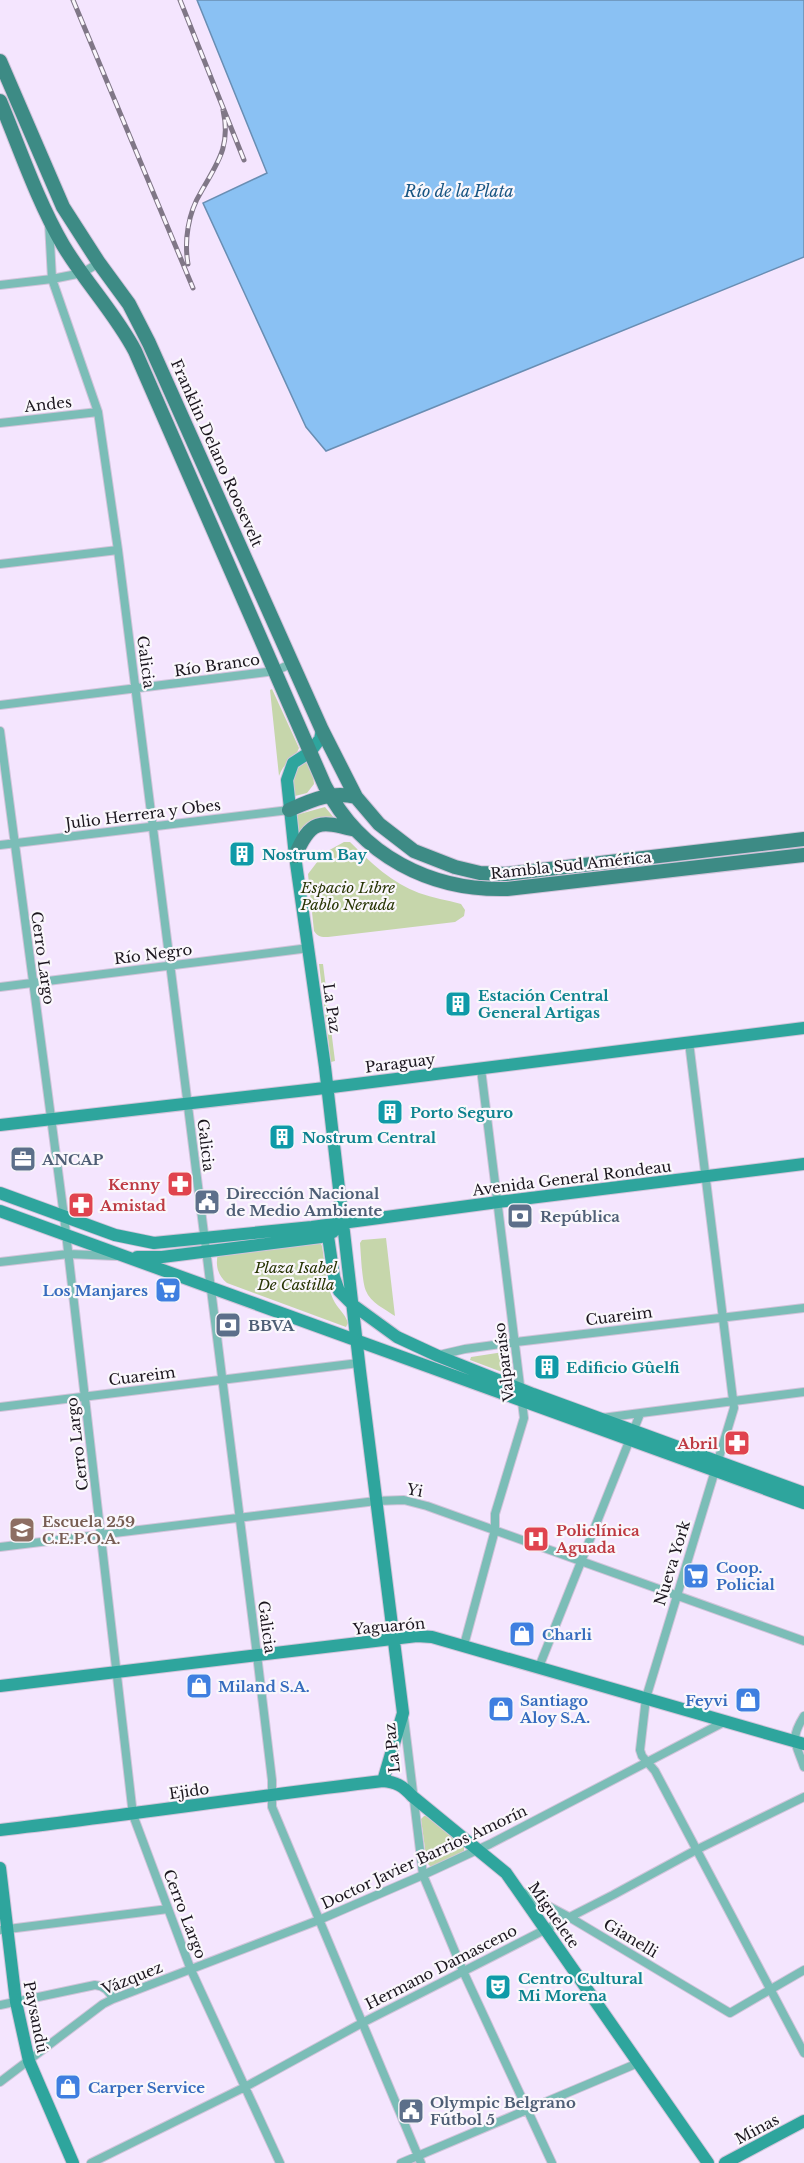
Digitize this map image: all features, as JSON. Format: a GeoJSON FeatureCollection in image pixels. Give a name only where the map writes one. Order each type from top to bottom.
{"type":"FeatureCollection","features":[{"type":"Feature","properties":{"kind":"main road","name":"Franklin Delano Roosevelt"},"geometry":{"type":"LineString","coordinates":[[0,61],[63,207],[129,304],[149,343],[293,663]]}},
{"type":"Feature","properties":{"kind":"main road"},"geometry":{"type":"LineString","coordinates":[[0,101],[62,244],[116,317],[135,351],[274,671]]}},
{"type":"Feature","properties":{"kind":"main road","name":"Rambla Sud América"},"geometry":{"type":"LineString","coordinates":[[293,663],[322,730],[356,797],[379,824],[414,851],[434,860],[480,873],[506,874],[804,839]]}},
{"type":"Feature","properties":{"kind":"main road","name":"Rambla Sud América"},"geometry":{"type":"LineString","coordinates":[[274,671],[330,795],[357,830],[382,853],[406,868],[447,884],[483,890],[507,890],[804,855]]}},
{"type":"Feature","properties":{"kind":"main road"},"geometry":{"type":"LineString","coordinates":[[289,810],[330,795],[342,794],[356,797]]}},
{"type":"Feature","properties":{"kind":"main road"},"geometry":{"type":"LineString","coordinates":[[295,856],[309,830],[316,826],[334,824],[357,830]]}},
{"type":"Feature","properties":{"kind":"street","name":"Galicia"},"geometry":{"type":"LineString","coordinates":[[49,217],[52,279],[98,412],[154,826],[238,1518],[257,1655],[272,1807],[420,2159]]}},
{"type":"Feature","properties":{"kind":"street"},"geometry":{"type":"LineString","coordinates":[[0,285],[82,273],[99,262]]}},
{"type":"Feature","properties":{"kind":"street","name":"Andes"},"geometry":{"type":"LineString","coordinates":[[0,423],[98,412]]}},
{"type":"Feature","properties":{"kind":"street"},"geometry":{"type":"LineString","coordinates":[[0,564],[117,550]]}},
{"type":"Feature","properties":{"kind":"street","name":"Río Branco"},"geometry":{"type":"LineString","coordinates":[[0,705],[274,671],[293,663]]}},
{"type":"Feature","properties":{"kind":"street","name":"La Paz"},"geometry":{"type":"LineString","coordinates":[[322,730],[320,739],[310,752],[293,763],[289,770],[287,780],[289,810],[328,1088],[356,1342],[423,1875],[463,1971],[552,2163]]}},
{"type":"Feature","properties":{"kind":"street","name":"Cerro Largo"},"geometry":{"type":"LineString","coordinates":[[0,731],[64,1216],[134,1815],[191,1970],[280,2163]]}},
{"type":"Feature","properties":{"kind":"street","name":"Julio Herrera y Obes"},"geometry":{"type":"LineString","coordinates":[[0,845],[289,810]]}},
{"type":"Feature","properties":{"kind":"street","name":"Río Negro"},"geometry":{"type":"LineString","coordinates":[[0,987],[309,948]]}},
{"type":"Feature","properties":{"kind":"street","name":"Paraguay"},"geometry":{"type":"LineString","coordinates":[[0,1125],[328,1088],[804,1028]]}},
{"type":"Feature","properties":{"kind":"street","name":"Nueva York"},"geometry":{"type":"LineString","coordinates":[[689,1042],[734,1414],[646,1698],[640,1750],[646,1761],[656,1770],[804,2053]]}},
{"type":"Feature","properties":{"kind":"street","name":"Valparaíso"},"geometry":{"type":"LineString","coordinates":[[464,1645],[495,1530],[495,1514],[523,1424],[516,1342],[481,1069]]}},
{"type":"Feature","properties":{"kind":"street","name":"Avenida General Rondeau"},"geometry":{"type":"LineString","coordinates":[[0,1262],[68,1254],[162,1257],[205,1246],[312,1227],[804,1164]]}},
{"type":"Feature","properties":{"kind":"street"},"geometry":{"type":"LineString","coordinates":[[0,1193],[136,1241],[205,1246]]}},
{"type":"Feature","properties":{"kind":"street"},"geometry":{"type":"LineString","coordinates":[[0,1211],[210,1286],[356,1342],[598,1418],[631,1435]]}},
{"type":"Feature","properties":{"kind":"street"},"geometry":{"type":"LineString","coordinates":[[328,1236],[344,1223]]}},
{"type":"Feature","properties":{"kind":"street"},"geometry":{"type":"LineString","coordinates":[[312,1227],[323,1230],[328,1236],[336,1285],[353,1305],[397,1337],[522,1394],[717,1466],[804,1493]]}},
{"type":"Feature","properties":{"kind":"street","name":"Avenida General Rondeau"},"geometry":{"type":"LineString","coordinates":[[205,1246],[328,1236]]}},
{"type":"Feature","properties":{"kind":"street","name":"Cuareim"},"geometry":{"type":"LineString","coordinates":[[438,1356],[465,1349],[516,1342],[804,1308]]}},
{"type":"Feature","properties":{"kind":"street","name":"Cuareim"},"geometry":{"type":"LineString","coordinates":[[0,1407],[359,1363]]}},
{"type":"Feature","properties":{"kind":"street"},"geometry":{"type":"LineString","coordinates":[[598,1418],[804,1392]]}},
{"type":"Feature","properties":{"kind":"street"},"geometry":{"type":"LineString","coordinates":[[539,1667],[640,1414]]}},
{"type":"Feature","properties":{"kind":"street"},"geometry":{"type":"LineString","coordinates":[[717,1466],[804,1503]]}},
{"type":"Feature","properties":{"kind":"street","name":"Yi"},"geometry":{"type":"LineString","coordinates":[[0,1547],[376,1501],[414,1502],[804,1641]]}},
{"type":"Feature","properties":{"kind":"street","name":"Yaguarón"},"geometry":{"type":"LineString","coordinates":[[0,1686],[417,1636],[432,1637],[800,1743]]}},
{"type":"Feature","properties":{"kind":"street"},"geometry":{"type":"LineString","coordinates":[[403,1713],[383,1781],[403,1786],[412,1796]]}},
{"type":"Feature","properties":{"kind":"street"},"geometry":{"type":"LineString","coordinates":[[804,1716],[795,1730],[804,1767]]}},
{"type":"Feature","properties":{"kind":"street","name":"Doctor Javier Barrios Amorín"},"geometry":{"type":"LineString","coordinates":[[191,1970],[319,1920],[479,1850],[726,1721]]}},
{"type":"Feature","properties":{"kind":"street","name":"Ejido"},"geometry":{"type":"LineString","coordinates":[[0,1830],[134,1815],[272,1794],[383,1781]]}},
{"type":"Feature","properties":{"kind":"street","name":"Miguelete"},"geometry":{"type":"LineString","coordinates":[[412,1796],[506,1873],[708,2163]]}},
{"type":"Feature","properties":{"kind":"street","name":"Hermano Damasceno"},"geometry":{"type":"LineString","coordinates":[[91,2163],[245,2087],[362,2023],[696,1850],[804,1797]]}},
{"type":"Feature","properties":{"kind":"street","name":"Paysandú"},"geometry":{"type":"LineString","coordinates":[[0,1868],[3,1929],[29,2061],[73,2163]]}},
{"type":"Feature","properties":{"kind":"street","name":"Gianelli"},"geometry":{"type":"LineString","coordinates":[[517,1889],[569,1917],[730,2013],[770,1988]]}},
{"type":"Feature","properties":{"kind":"street"},"geometry":{"type":"LineString","coordinates":[[3,1929],[168,1909]]}},
{"type":"Feature","properties":{"kind":"street","name":"Vázquez"},"geometry":{"type":"LineString","coordinates":[[0,2082],[103,2004],[191,1970]]}},
{"type":"Feature","properties":{"kind":"street"},"geometry":{"type":"LineString","coordinates":[[770,1988],[804,1970]]}},
{"type":"Feature","properties":{"kind":"street"},"geometry":{"type":"LineString","coordinates":[[0,2005],[95,1985],[110,1992],[113,1999]]}},
{"type":"Feature","properties":{"kind":"street"},"geometry":{"type":"LineString","coordinates":[[401,2163],[420,2159],[638,2063]]}},
{"type":"Feature","properties":{"kind":"street","name":"Minas"},"geometry":{"type":"LineString","coordinates":[[724,2163],[804,2121]]}},
{"type":"Feature","properties":{"kind":"green space"},"geometry":{"type":"Polygon","coordinates":[[[272,689],[299,748],[279,776],[270,690],[272,689]]]}},
{"type":"Feature","properties":{"kind":"green space"},"geometry":{"type":"Polygon","coordinates":[[[306,761],[313,775],[314,784],[307,793],[295,796],[293,776],[306,761]]]}},
{"type":"Feature","properties":{"kind":"green space"},"geometry":{"type":"Polygon","coordinates":[[[325,807],[335,819],[298,838],[296,815],[325,807]]]}},
{"type":"Feature","properties":{"kind":"green space","name":"Espacio Libre Pablo Neruda"},"geometry":{"type":"Polygon","coordinates":[[[344,842],[350,842],[382,872],[409,889],[461,904],[465,910],[464,916],[455,922],[328,937],[318,936],[314,931],[308,874],[324,853],[344,842]]]}},
{"type":"Feature","properties":{"kind":"green space"},"geometry":{"type":"Polygon","coordinates":[[[319,964],[323,964],[335,1061],[331,1062],[319,964]]]}},
{"type":"Feature","properties":{"kind":"green space"},"geometry":{"type":"Polygon","coordinates":[[[386,1238],[395,1316],[371,1299],[366,1291],[363,1275],[360,1243],[362,1240],[386,1238]]]}},
{"type":"Feature","properties":{"kind":"green space","name":"Plaza Isabel De Castilla"},"geometry":{"type":"Polygon","coordinates":[[[320,1242],[330,1293],[347,1319],[346,1327],[227,1283],[218,1270],[218,1254],[320,1242]]]}},
{"type":"Feature","properties":{"kind":"green space"},"geometry":{"type":"Polygon","coordinates":[[[510,1351],[513,1376],[470,1360],[471,1357],[510,1351]]]}},
{"type":"Feature","properties":{"kind":"green space"},"geometry":{"type":"Polygon","coordinates":[[[424,1816],[464,1846],[464,1851],[433,1867],[430,1866],[427,1863],[421,1819],[424,1816]]]}},
{"type":"Feature","properties":{"kind":"water","name":"Río de la Plata"},"geometry":{"type":"Polygon","coordinates":[[[197,0],[804,0],[804,257],[326,451],[306,427],[203,203],[267,173],[197,0]]]}},
{"type":"Feature","properties":{"kind":"railway"},"geometry":{"type":"LineString","coordinates":[[73,0],[193,288]]}},
{"type":"Feature","properties":{"kind":"railway"},"geometry":{"type":"LineString","coordinates":[[180,0],[244,160]]}},
{"type":"Feature","properties":{"kind":"railway"},"geometry":{"type":"LineString","coordinates":[[188,264],[187,237],[190,218],[218,162],[224,144],[223,110]]}},
{"type":"Feature","properties":{"kind":"place","name":"Nostrum Bay"},"geometry":{"type":"Point","coordinates":[242,854]}},
{"type":"Feature","properties":{"kind":"place","name":"Estación Central General Artigas"},"geometry":{"type":"Point","coordinates":[458,1004]}},
{"type":"Feature","properties":{"kind":"place","name":"Porto Seguro"},"geometry":{"type":"Point","coordinates":[390,1112]}},
{"type":"Feature","properties":{"kind":"place","name":"Nostrum Central"},"geometry":{"type":"Point","coordinates":[282,1137]}},
{"type":"Feature","properties":{"kind":"place","name":"ANCAP"},"geometry":{"type":"Point","coordinates":[23,1159]}},
{"type":"Feature","properties":{"kind":"place","name":"Kenny"},"geometry":{"type":"Point","coordinates":[180,1184]}},
{"type":"Feature","properties":{"kind":"place","name":"Dirección Nacional de Medio Ambiente"},"geometry":{"type":"Point","coordinates":[207,1202]}},
{"type":"Feature","properties":{"kind":"place","name":"Amistad"},"geometry":{"type":"Point","coordinates":[81,1205]}},
{"type":"Feature","properties":{"kind":"place","name":"República"},"geometry":{"type":"Point","coordinates":[520,1216]}},
{"type":"Feature","properties":{"kind":"place","name":"Los Manjares"},"geometry":{"type":"Point","coordinates":[168,1290]}},
{"type":"Feature","properties":{"kind":"place","name":"BBVA"},"geometry":{"type":"Point","coordinates":[228,1325]}},
{"type":"Feature","properties":{"kind":"place","name":"Edificio Gûelfi"},"geometry":{"type":"Point","coordinates":[547,1367]}},
{"type":"Feature","properties":{"kind":"place","name":"Abril"},"geometry":{"type":"Point","coordinates":[737,1443]}},
{"type":"Feature","properties":{"kind":"place","name":"Escuela 259 C.E.P.O.A."},"geometry":{"type":"Point","coordinates":[22,1530]}},
{"type":"Feature","properties":{"kind":"place","name":"Policlínica Aguada"},"geometry":{"type":"Point","coordinates":[536,1539]}},
{"type":"Feature","properties":{"kind":"place","name":"Coop. Policial"},"geometry":{"type":"Point","coordinates":[696,1576]}},
{"type":"Feature","properties":{"kind":"place","name":"Charli"},"geometry":{"type":"Point","coordinates":[522,1634]}},
{"type":"Feature","properties":{"kind":"place","name":"Miland S.A."},"geometry":{"type":"Point","coordinates":[199,1686]}},
{"type":"Feature","properties":{"kind":"place","name":"Feyvi"},"geometry":{"type":"Point","coordinates":[748,1700]}},
{"type":"Feature","properties":{"kind":"place","name":"Santiago Aloy S.A."},"geometry":{"type":"Point","coordinates":[501,1709]}},
{"type":"Feature","properties":{"kind":"place","name":"Centro Cultural Mi Morena"},"geometry":{"type":"Point","coordinates":[498,1987]}},
{"type":"Feature","properties":{"kind":"place","name":"Carper Service"},"geometry":{"type":"Point","coordinates":[68,2087]}},
{"type":"Feature","properties":{"kind":"place","name":"Olympic Belgrano Fútbol 5"},"geometry":{"type":"Point","coordinates":[411,2111]}}]}
